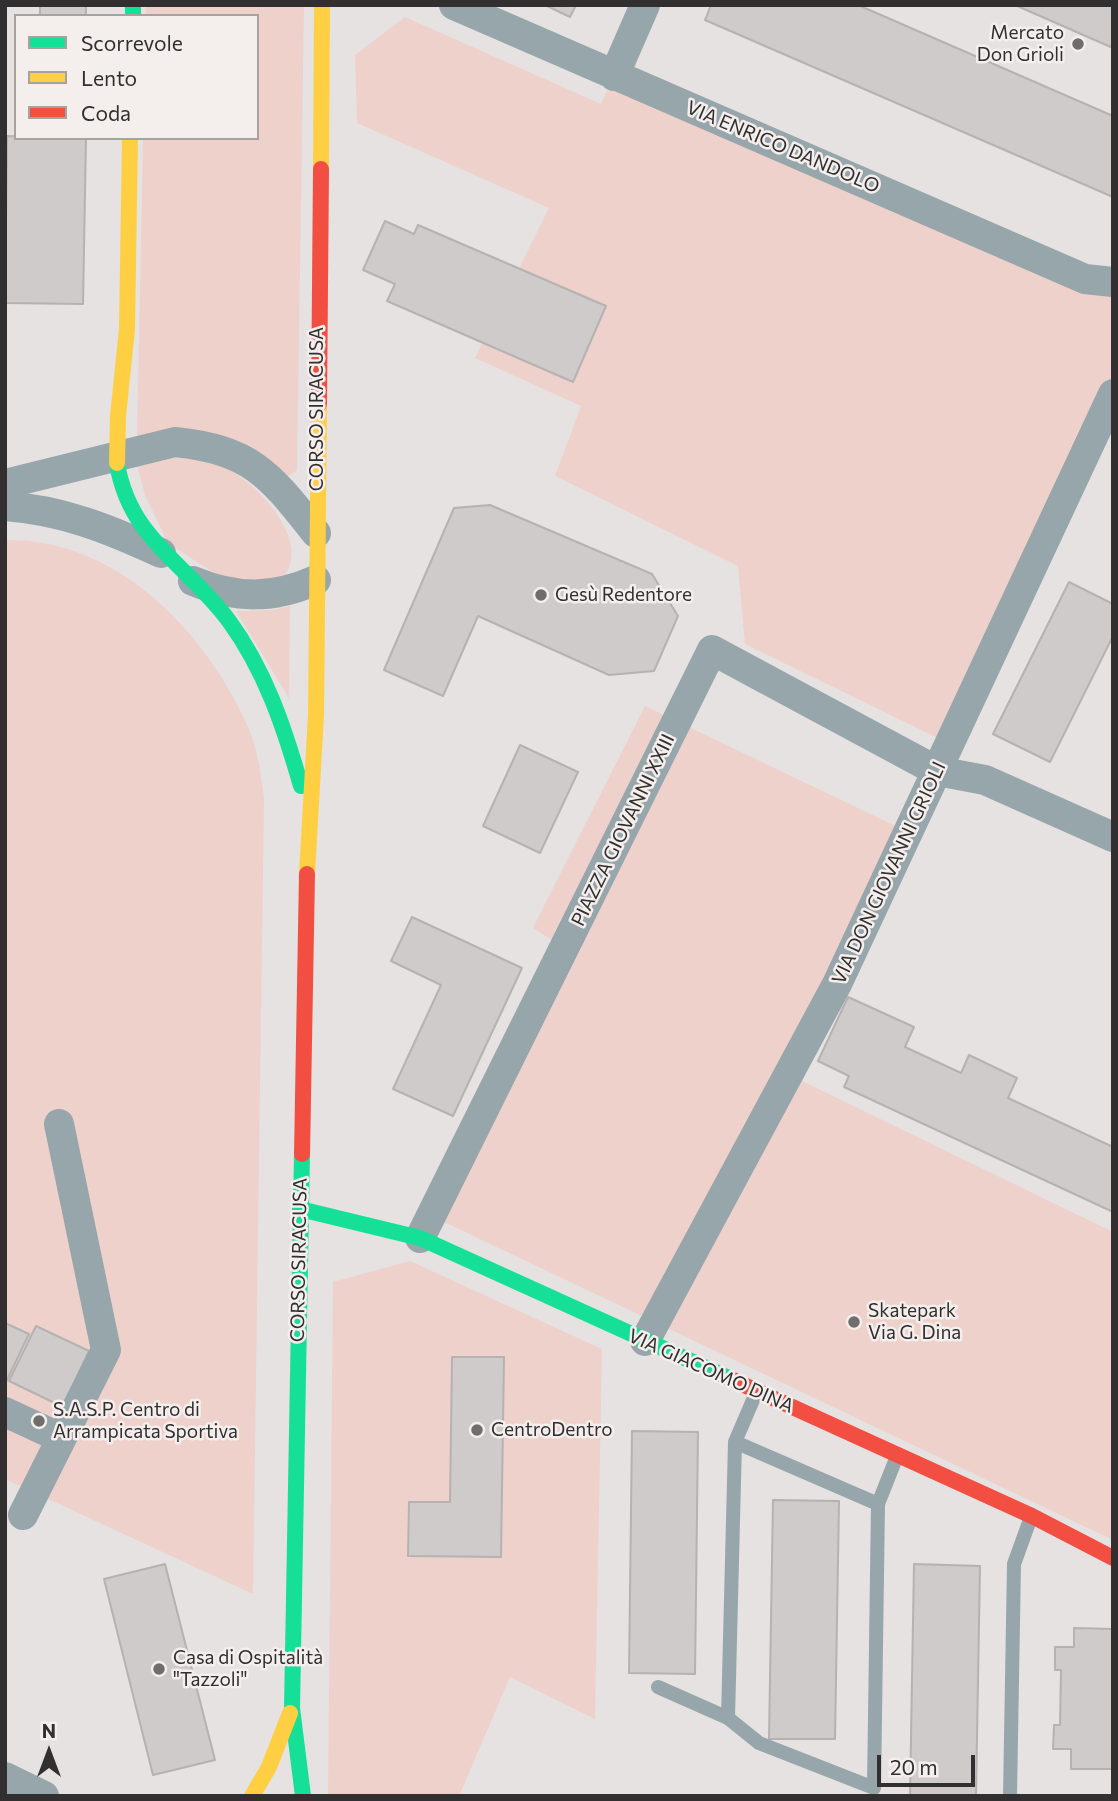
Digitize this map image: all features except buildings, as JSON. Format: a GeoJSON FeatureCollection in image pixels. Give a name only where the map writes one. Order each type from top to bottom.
{"type":"FeatureCollection","features":[{"type":"Feature","properties":{"kind":"street","name":"CORSO SIRACUSA"},"geometry":{"type":"LineString","coordinates":[[303,1796],[292,1708],[308,812],[316,715],[321,5]]}},
{"type":"Feature","properties":{"kind":"street","name":"VIA ENRICO DANDOLO"},"geometry":{"type":"LineString","coordinates":[[454,5],[1085,279],[1113,282]]}},
{"type":"Feature","properties":{"kind":"street"},"geometry":{"type":"LineString","coordinates":[[614,76],[645,5]]}},
{"type":"Feature","properties":{"kind":"street","name":"CORSO SIRACUSA"},"geometry":{"type":"LineString","coordinates":[[130,140],[127,332],[116,454],[126,500],[163,554],[193,581],[230,623],[256,661],[279,709],[308,812]]}},
{"type":"Feature","properties":{"kind":"street","name":"VIA DON GIOVANNI GRIOLI"},"geometry":{"type":"LineString","coordinates":[[645,1340],[833,992],[1113,394]]}},
{"type":"Feature","properties":{"kind":"street"},"geometry":{"type":"LineString","coordinates":[[5,484],[116,454],[175,442],[231,452],[258,467],[316,533]]}},
{"type":"Feature","properties":{"kind":"street"},"geometry":{"type":"LineString","coordinates":[[5,506],[41,508],[78,517],[163,554]]}},
{"type":"Feature","properties":{"kind":"street"},"geometry":{"type":"LineString","coordinates":[[193,581],[223,593],[252,596],[293,590],[316,580]]}},
{"type":"Feature","properties":{"kind":"street","name":"PIAZZA GIOVANNI XXIII"},"geometry":{"type":"LineString","coordinates":[[420,1238],[712,650],[937,771]]}},
{"type":"Feature","properties":{"kind":"street"},"geometry":{"type":"LineString","coordinates":[[937,771],[985,780],[1113,837]]}},
{"type":"Feature","properties":{"kind":"street"},"geometry":{"type":"LineString","coordinates":[[23,1515],[106,1350],[59,1124]]}},
{"type":"Feature","properties":{"kind":"street","name":"VIA GIACOMO DINA"},"geometry":{"type":"LineString","coordinates":[[300,1209],[420,1238],[1032,1516],[1113,1558]]}},
{"type":"Feature","properties":{"kind":"street"},"geometry":{"type":"LineString","coordinates":[[5,1412],[61,1438]]}},
{"type":"Feature","properties":{"kind":"street","name":"CORSO SIRACUSA"},"geometry":{"type":"LineString","coordinates":[[251,1796],[269,1767],[292,1708]]}},
{"type":"Feature","properties":{"kind":"street"},"geometry":{"type":"LineString","coordinates":[[5,1777],[44,1796]]}},
{"type":"Feature","properties":{"kind":"lane"},"geometry":{"type":"LineString","coordinates":[[728,1718],[735,1442],[756,1391]]}},
{"type":"Feature","properties":{"kind":"lane"},"geometry":{"type":"LineString","coordinates":[[735,1442],[878,1504]]}},
{"type":"Feature","properties":{"kind":"lane"},"geometry":{"type":"LineString","coordinates":[[658,1687],[728,1718],[759,1743],[879,1792],[878,1504],[898,1455]]}},
{"type":"Feature","properties":{"kind":"lane"},"geometry":{"type":"LineString","coordinates":[[1010,1796],[1014,1564],[1032,1516]]}},
{"type":"Feature","properties":{"kind":"shaded area"},"geometry":{"type":"Polygon","coordinates":[[[146,5],[304,5],[297,470],[286,478],[137,438],[143,140],[259,140],[259,14],[146,14],[146,5]]]}},
{"type":"Feature","properties":{"kind":"shaded area"},"geometry":{"type":"Polygon","coordinates":[[[405,17],[601,104],[614,76],[1113,282],[1113,394],[950,744],[745,644],[738,566],[555,476],[581,406],[475,358],[549,208],[357,123],[355,55],[405,17]]]}},
{"type":"Feature","properties":{"kind":"shaded area"},"geometry":{"type":"Polygon","coordinates":[[[170,458],[189,458],[219,465],[233,472],[263,497],[286,531],[291,548],[290,565],[281,580],[226,581],[168,543],[145,495],[137,465],[170,458]]]}},
{"type":"Feature","properties":{"kind":"shaded area"},"geometry":{"type":"Polygon","coordinates":[[[5,540],[39,542],[72,550],[131,580],[157,601],[203,650],[222,678],[246,723],[257,757],[264,799],[253,1594],[5,1479],[5,540]]]}},
{"type":"Feature","properties":{"kind":"shaded area"},"geometry":{"type":"Polygon","coordinates":[[[290,606],[289,698],[236,611],[273,610],[290,606]]]}},
{"type":"Feature","properties":{"kind":"shaded area"},"geometry":{"type":"Polygon","coordinates":[[[645,706],[908,832],[802,1081],[1113,1232],[1113,1540],[423,1212],[555,942],[533,928],[645,706]]]}},
{"type":"Feature","properties":{"kind":"shaded area"},"geometry":{"type":"Polygon","coordinates":[[[410,1261],[602,1349],[595,1719],[510,1677],[459,1796],[328,1796],[333,1282],[410,1261]]]}},
{"type":"Feature","properties":{"kind":"traffic: fast"},"geometry":{"type":"LineString","coordinates":[[133,5],[133,14]]}},
{"type":"Feature","properties":{"kind":"traffic: fast"},"geometry":{"type":"LineString","coordinates":[[117,463],[134,512],[147,531],[213,601],[253,659],[288,742],[301,786]]}},
{"type":"Feature","properties":{"kind":"traffic: fast"},"geometry":{"type":"LineString","coordinates":[[302,1154],[292,1708],[303,1796]]}},
{"type":"Feature","properties":{"kind":"traffic: fast"},"geometry":{"type":"LineString","coordinates":[[300,1209],[420,1238],[733,1380]]}},
{"type":"Feature","properties":{"kind":"traffic: slow"},"geometry":{"type":"LineString","coordinates":[[321,169],[322,5]]}},
{"type":"Feature","properties":{"kind":"traffic: slow"},"geometry":{"type":"LineString","coordinates":[[117,463],[118,416],[127,329],[130,140]]}},
{"type":"Feature","properties":{"kind":"traffic: slow"},"geometry":{"type":"LineString","coordinates":[[307,874],[316,715],[319,404]]}},
{"type":"Feature","properties":{"kind":"traffic: slow"},"geometry":{"type":"LineString","coordinates":[[252,1796],[269,1767],[290,1713]]}},
{"type":"Feature","properties":{"kind":"traffic: jam"},"geometry":{"type":"LineString","coordinates":[[319,404],[321,169]]}},
{"type":"Feature","properties":{"kind":"traffic: jam"},"geometry":{"type":"LineString","coordinates":[[302,1154],[307,874]]}},
{"type":"Feature","properties":{"kind":"traffic: jam"},"geometry":{"type":"LineString","coordinates":[[733,1380],[1032,1516],[1113,1558]]}},
{"type":"Feature","properties":{"kind":"place","name":"Mercato Don Grioli"},"geometry":{"type":"Point","coordinates":[1078,44]}},
{"type":"Feature","properties":{"kind":"place","name":"Gesù Redentore"},"geometry":{"type":"Point","coordinates":[541,595]}},
{"type":"Feature","properties":{"kind":"place","name":"Skatepark Via G. Dina"},"geometry":{"type":"Point","coordinates":[854,1322]}},
{"type":"Feature","properties":{"kind":"place","name":"S.A.S.P. Centro di Arrampicata Sportiva"},"geometry":{"type":"Point","coordinates":[39,1421]}},
{"type":"Feature","properties":{"kind":"place","name":"CentroDentro"},"geometry":{"type":"Point","coordinates":[477,1430]}},
{"type":"Feature","properties":{"kind":"place","name":"Casa di Ospitalità \"Tazzoli\""},"geometry":{"type":"Point","coordinates":[159,1669]}}]}
